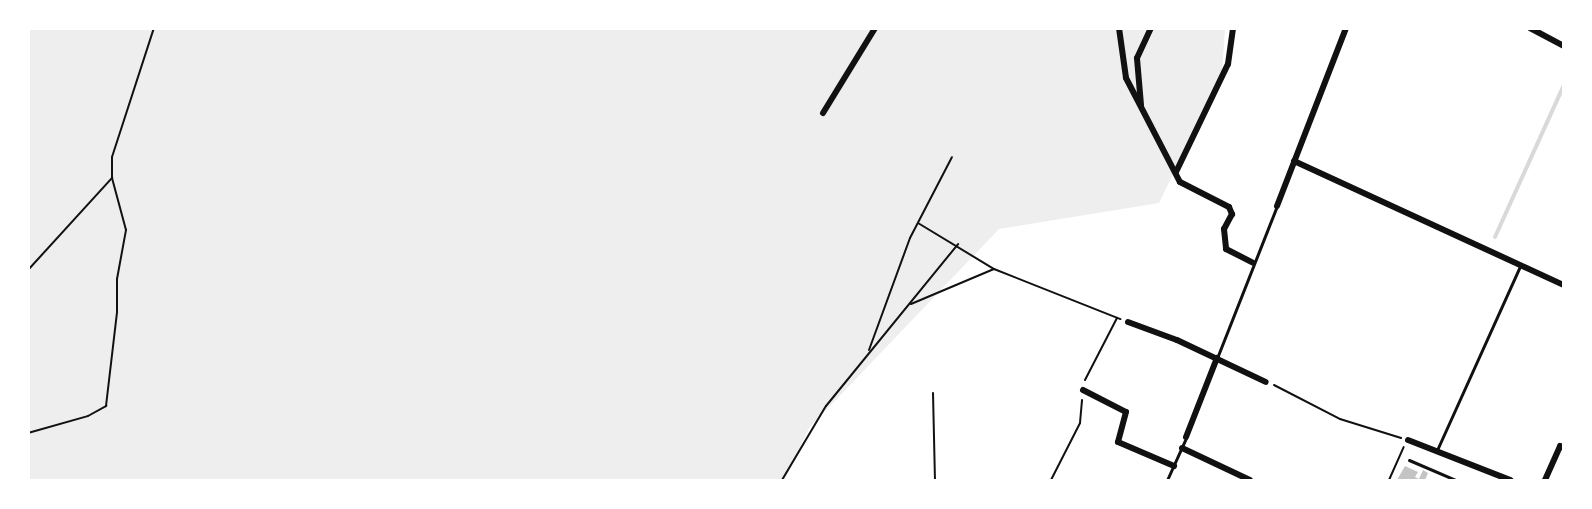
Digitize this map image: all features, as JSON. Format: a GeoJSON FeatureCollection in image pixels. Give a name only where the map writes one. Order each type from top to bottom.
{"type":"FeatureCollection","features":[{"type":"Feature","properties":{"kind":"street"},"geometry":{"type":"LineString","coordinates":[[823,112],[875,28]]}},
{"type":"Feature","properties":{"kind":"street"},"geometry":{"type":"LineString","coordinates":[[1119,28],[1124,70],[1142,112],[1165,147],[1180,182],[1230,207],[1232,214],[1224,229],[1226,249],[1253,262]]}},
{"type":"Feature","properties":{"kind":"street"},"geometry":{"type":"LineString","coordinates":[[1142,112],[1137,58],[1151,28]]}},
{"type":"Feature","properties":{"kind":"street"},"geometry":{"type":"LineString","coordinates":[[1176,172],[1228,64],[1233,28]]}},
{"type":"Feature","properties":{"kind":"street"},"geometry":{"type":"LineString","coordinates":[[1277,206],[1346,28]]}},
{"type":"Feature","properties":{"kind":"street"},"geometry":{"type":"LineString","coordinates":[[1530,28],[1563,46]]}},
{"type":"Feature","properties":{"kind":"street"},"geometry":{"type":"LineString","coordinates":[[1294,161],[1563,285]]}},
{"type":"Feature","properties":{"kind":"street"},"geometry":{"type":"LineString","coordinates":[[1128,322],[1217,358],[1266,382]]}},
{"type":"Feature","properties":{"kind":"street"},"geometry":{"type":"LineString","coordinates":[[1186,436],[1217,358]]}},
{"type":"Feature","properties":{"kind":"street"},"geometry":{"type":"LineString","coordinates":[[1083,390],[1126,412],[1118,442],[1174,466]]}},
{"type":"Feature","properties":{"kind":"street"},"geometry":{"type":"LineString","coordinates":[[1408,440],[1510,480]]}},
{"type":"Feature","properties":{"kind":"street"},"geometry":{"type":"LineString","coordinates":[[1545,480],[1560,447],[1563,448]]}},
{"type":"Feature","properties":{"kind":"street"},"geometry":{"type":"LineString","coordinates":[[1182,448],[1245,479]]}},
{"type":"Feature","properties":{"kind":"lane"},"geometry":{"type":"LineString","coordinates":[[1217,358],[1277,206]]}},
{"type":"Feature","properties":{"kind":"lane"},"geometry":{"type":"LineString","coordinates":[[1436,451],[1520,266]]}},
{"type":"Feature","properties":{"kind":"lane"},"geometry":{"type":"LineString","coordinates":[[1167,480],[1186,436]]}},
{"type":"Feature","properties":{"kind":"lane"},"geometry":{"type":"LineString","coordinates":[[1408,459],[1456,480]]}},
{"type":"Feature","properties":{"kind":"path"},"geometry":{"type":"LineString","coordinates":[[28,433],[88,416],[106,406],[116,323],[117,279],[126,230],[112,178],[119,129],[154,28]]}},
{"type":"Feature","properties":{"kind":"path"},"geometry":{"type":"LineString","coordinates":[[868,353],[918,223],[952,157]]}},
{"type":"Feature","properties":{"kind":"path"},"geometry":{"type":"LineString","coordinates":[[28,270],[112,178]]}},
{"type":"Feature","properties":{"kind":"path"},"geometry":{"type":"LineString","coordinates":[[918,223],[958,244],[994,269],[1128,322]]}},
{"type":"Feature","properties":{"kind":"path"},"geometry":{"type":"LineString","coordinates":[[782,480],[826,406],[958,244]]}},
{"type":"Feature","properties":{"kind":"path"},"geometry":{"type":"LineString","coordinates":[[909,305],[994,269]]}},
{"type":"Feature","properties":{"kind":"path"},"geometry":{"type":"LineString","coordinates":[[1266,382],[1340,418],[1408,440],[1389,480]]}},
{"type":"Feature","properties":{"kind":"path"},"geometry":{"type":"LineString","coordinates":[[933,393],[935,480]]}},
{"type":"Feature","properties":{"kind":"shaded area"},"geometry":{"type":"Polygon","coordinates":[[[28,29],[1225,29],[1222,72],[1159,203],[999,229],[809,428],[785,480],[29,480],[28,29]]]}},
{"type":"Feature","properties":{"kind":"building"},"geometry":{"type":"Polygon","coordinates":[[[1405,466],[1418,472],[1415,477],[1419,479],[1423,470],[1428,473],[1425,480],[1397,480],[1405,466]]]}},
{"type":"Feature","properties":{"kind":"waterway"},"geometry":{"type":"LineString","coordinates":[[1495,237],[1564,85]]}}]}
